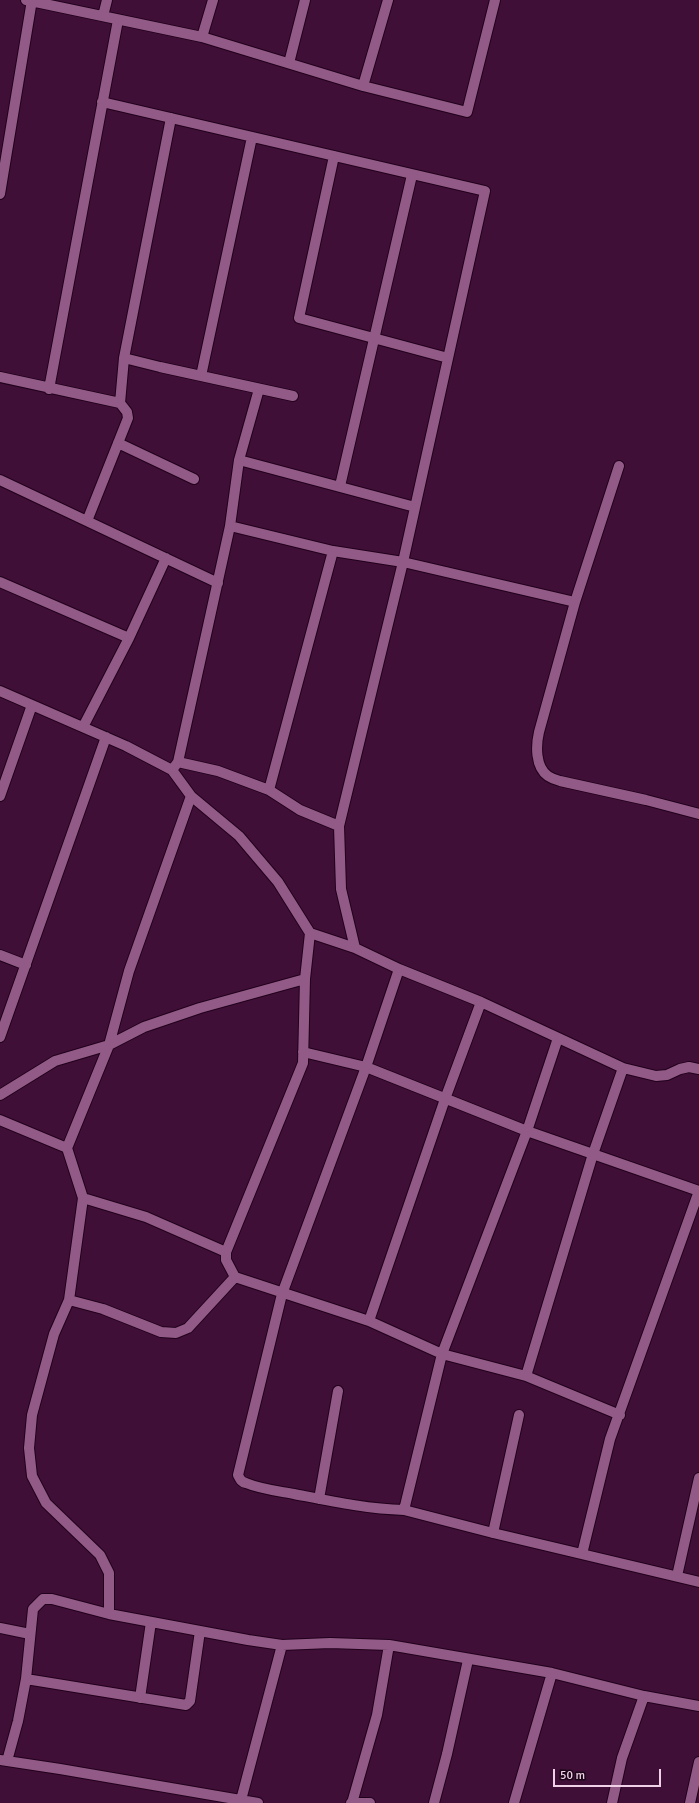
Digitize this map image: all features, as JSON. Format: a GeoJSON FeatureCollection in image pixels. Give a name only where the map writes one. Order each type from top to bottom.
{"type":"FeatureCollection","features":[{"type":"Feature","properties":{"kind":"street"},"geometry":{"type":"LineString","coordinates":[[0,194],[30,0],[202,37],[363,86],[467,112],[495,0]]}},
{"type":"Feature","properties":{"kind":"street"},"geometry":{"type":"LineString","coordinates":[[103,16],[107,0]]}},
{"type":"Feature","properties":{"kind":"street"},"geometry":{"type":"LineString","coordinates":[[202,37],[213,0]]}},
{"type":"Feature","properties":{"kind":"street"},"geometry":{"type":"LineString","coordinates":[[289,63],[305,0]]}},
{"type":"Feature","properties":{"kind":"street"},"geometry":{"type":"LineString","coordinates":[[363,86],[388,0]]}},
{"type":"Feature","properties":{"kind":"street"},"geometry":{"type":"LineString","coordinates":[[49,389],[118,20]]}},
{"type":"Feature","properties":{"kind":"street"},"geometry":{"type":"LineString","coordinates":[[102,102],[485,191],[403,562],[339,826],[341,889],[355,948]]}},
{"type":"Feature","properties":{"kind":"street"},"geometry":{"type":"LineString","coordinates":[[120,403],[124,358],[171,118]]}},
{"type":"Feature","properties":{"kind":"street"},"geometry":{"type":"LineString","coordinates":[[201,376],[252,137]]}},
{"type":"Feature","properties":{"kind":"street"},"geometry":{"type":"LineString","coordinates":[[334,156],[299,318],[448,358]]}},
{"type":"Feature","properties":{"kind":"street"},"geometry":{"type":"LineString","coordinates":[[340,486],[412,175]]}},
{"type":"Feature","properties":{"kind":"street"},"geometry":{"type":"LineString","coordinates":[[124,358],[259,390],[293,396]]}},
{"type":"Feature","properties":{"kind":"street"},"geometry":{"type":"LineString","coordinates":[[0,378],[120,403],[127,412],[128,418],[87,521]]}},
{"type":"Feature","properties":{"kind":"street"},"geometry":{"type":"LineString","coordinates":[[172,770],[178,762],[230,526],[239,460],[259,390]]}},
{"type":"Feature","properties":{"kind":"street"},"geometry":{"type":"LineString","coordinates":[[118,443],[194,480]]}},
{"type":"Feature","properties":{"kind":"street"},"geometry":{"type":"LineString","coordinates":[[239,460],[415,507]]}},
{"type":"Feature","properties":{"kind":"street"},"geometry":{"type":"LineString","coordinates":[[619,466],[575,602],[537,743],[540,764],[547,776],[560,781],[646,800],[699,814]]}},
{"type":"Feature","properties":{"kind":"street"},"geometry":{"type":"LineString","coordinates":[[0,480],[218,583]]}},
{"type":"Feature","properties":{"kind":"street"},"geometry":{"type":"LineString","coordinates":[[230,526],[333,552],[403,562],[575,602]]}},
{"type":"Feature","properties":{"kind":"street"},"geometry":{"type":"LineString","coordinates":[[269,790],[333,552]]}},
{"type":"Feature","properties":{"kind":"street"},"geometry":{"type":"LineString","coordinates":[[83,727],[166,558]]}},
{"type":"Feature","properties":{"kind":"street"},"geometry":{"type":"LineString","coordinates":[[0,582],[128,638]]}},
{"type":"Feature","properties":{"kind":"street"},"geometry":{"type":"LineString","coordinates":[[0,691],[106,737],[172,770],[191,796],[239,836],[278,882],[310,933],[355,948],[399,969],[481,1002],[623,1068],[656,1076],[667,1075],[689,1067],[699,1069]]}},
{"type":"Feature","properties":{"kind":"street"},"geometry":{"type":"LineString","coordinates":[[0,796],[32,705]]}},
{"type":"Feature","properties":{"kind":"street"},"geometry":{"type":"LineString","coordinates":[[0,1037],[106,737]]}},
{"type":"Feature","properties":{"kind":"street"},"geometry":{"type":"LineString","coordinates":[[178,762],[218,771],[269,790],[300,810],[339,826]]}},
{"type":"Feature","properties":{"kind":"street"},"geometry":{"type":"LineString","coordinates":[[109,1614],[109,1573],[100,1555],[46,1503],[32,1476],[29,1448],[32,1415],[54,1334],[68,1300],[82,1198],[67,1148],[108,1045],[129,971],[191,796]]}},
{"type":"Feature","properties":{"kind":"street"},"geometry":{"type":"LineString","coordinates":[[310,933],[304,979],[303,1063],[226,1252],[226,1260],[235,1277],[282,1294],[369,1321],[442,1354],[526,1376],[620,1414]]}},
{"type":"Feature","properties":{"kind":"street"},"geometry":{"type":"LineString","coordinates":[[0,955],[26,965]]}},
{"type":"Feature","properties":{"kind":"street"},"geometry":{"type":"LineString","coordinates":[[399,969],[366,1067],[282,1294],[238,1475],[241,1481],[246,1484],[319,1499],[404,1510],[493,1533],[699,1582]]}},
{"type":"Feature","properties":{"kind":"street"},"geometry":{"type":"LineString","coordinates":[[0,1096],[55,1061],[108,1045],[144,1027],[200,1008],[304,979]]}},
{"type":"Feature","properties":{"kind":"street"},"geometry":{"type":"LineString","coordinates":[[369,1321],[445,1099],[481,1002]]}},
{"type":"Feature","properties":{"kind":"street"},"geometry":{"type":"LineString","coordinates":[[404,1510],[442,1354],[527,1131],[558,1038]]}},
{"type":"Feature","properties":{"kind":"street"},"geometry":{"type":"LineString","coordinates":[[304,1052],[366,1067],[527,1131],[699,1191],[610,1439],[582,1554]]}},
{"type":"Feature","properties":{"kind":"street"},"geometry":{"type":"LineString","coordinates":[[526,1376],[594,1154],[623,1068]]}},
{"type":"Feature","properties":{"kind":"street"},"geometry":{"type":"LineString","coordinates":[[0,1120],[67,1148]]}},
{"type":"Feature","properties":{"kind":"street"},"geometry":{"type":"LineString","coordinates":[[82,1198],[146,1217],[226,1252]]}},
{"type":"Feature","properties":{"kind":"street"},"geometry":{"type":"LineString","coordinates":[[68,1300],[103,1309],[161,1332],[176,1333],[188,1328],[235,1277]]}},
{"type":"Feature","properties":{"kind":"street"},"geometry":{"type":"LineString","coordinates":[[319,1499],[338,1392]]}},
{"type":"Feature","properties":{"kind":"street"},"geometry":{"type":"LineString","coordinates":[[493,1533],[519,1416]]}},
{"type":"Feature","properties":{"kind":"street"},"geometry":{"type":"LineString","coordinates":[[677,1576],[699,1478]]}},
{"type":"Feature","properties":{"kind":"street"},"geometry":{"type":"LineString","coordinates":[[258,1803],[60,1769],[3,1761],[18,1721],[26,1679],[33,1609],[43,1599],[52,1599],[109,1614],[248,1640],[282,1644],[330,1643],[389,1645],[468,1660],[552,1673],[644,1696],[699,1706]]}},
{"type":"Feature","properties":{"kind":"street"},"geometry":{"type":"LineString","coordinates":[[140,1698],[151,1622]]}},
{"type":"Feature","properties":{"kind":"street"},"geometry":{"type":"LineString","coordinates":[[0,1628],[30,1634]]}},
{"type":"Feature","properties":{"kind":"street"},"geometry":{"type":"LineString","coordinates":[[26,1679],[186,1704],[190,1701],[200,1631]]}},
{"type":"Feature","properties":{"kind":"street"},"geometry":{"type":"LineString","coordinates":[[242,1800],[282,1644]]}},
{"type":"Feature","properties":{"kind":"street"},"geometry":{"type":"LineString","coordinates":[[370,1803],[351,1803],[377,1715],[389,1645]]}},
{"type":"Feature","properties":{"kind":"street"},"geometry":{"type":"LineString","coordinates":[[434,1803],[447,1754],[468,1660]]}},
{"type":"Feature","properties":{"kind":"street"},"geometry":{"type":"LineString","coordinates":[[514,1803],[552,1673]]}},
{"type":"Feature","properties":{"kind":"street"},"geometry":{"type":"LineString","coordinates":[[612,1803],[622,1758],[644,1696]]}},
{"type":"Feature","properties":{"kind":"street"},"geometry":{"type":"LineString","coordinates":[[690,1803],[699,1762]]}}]}
